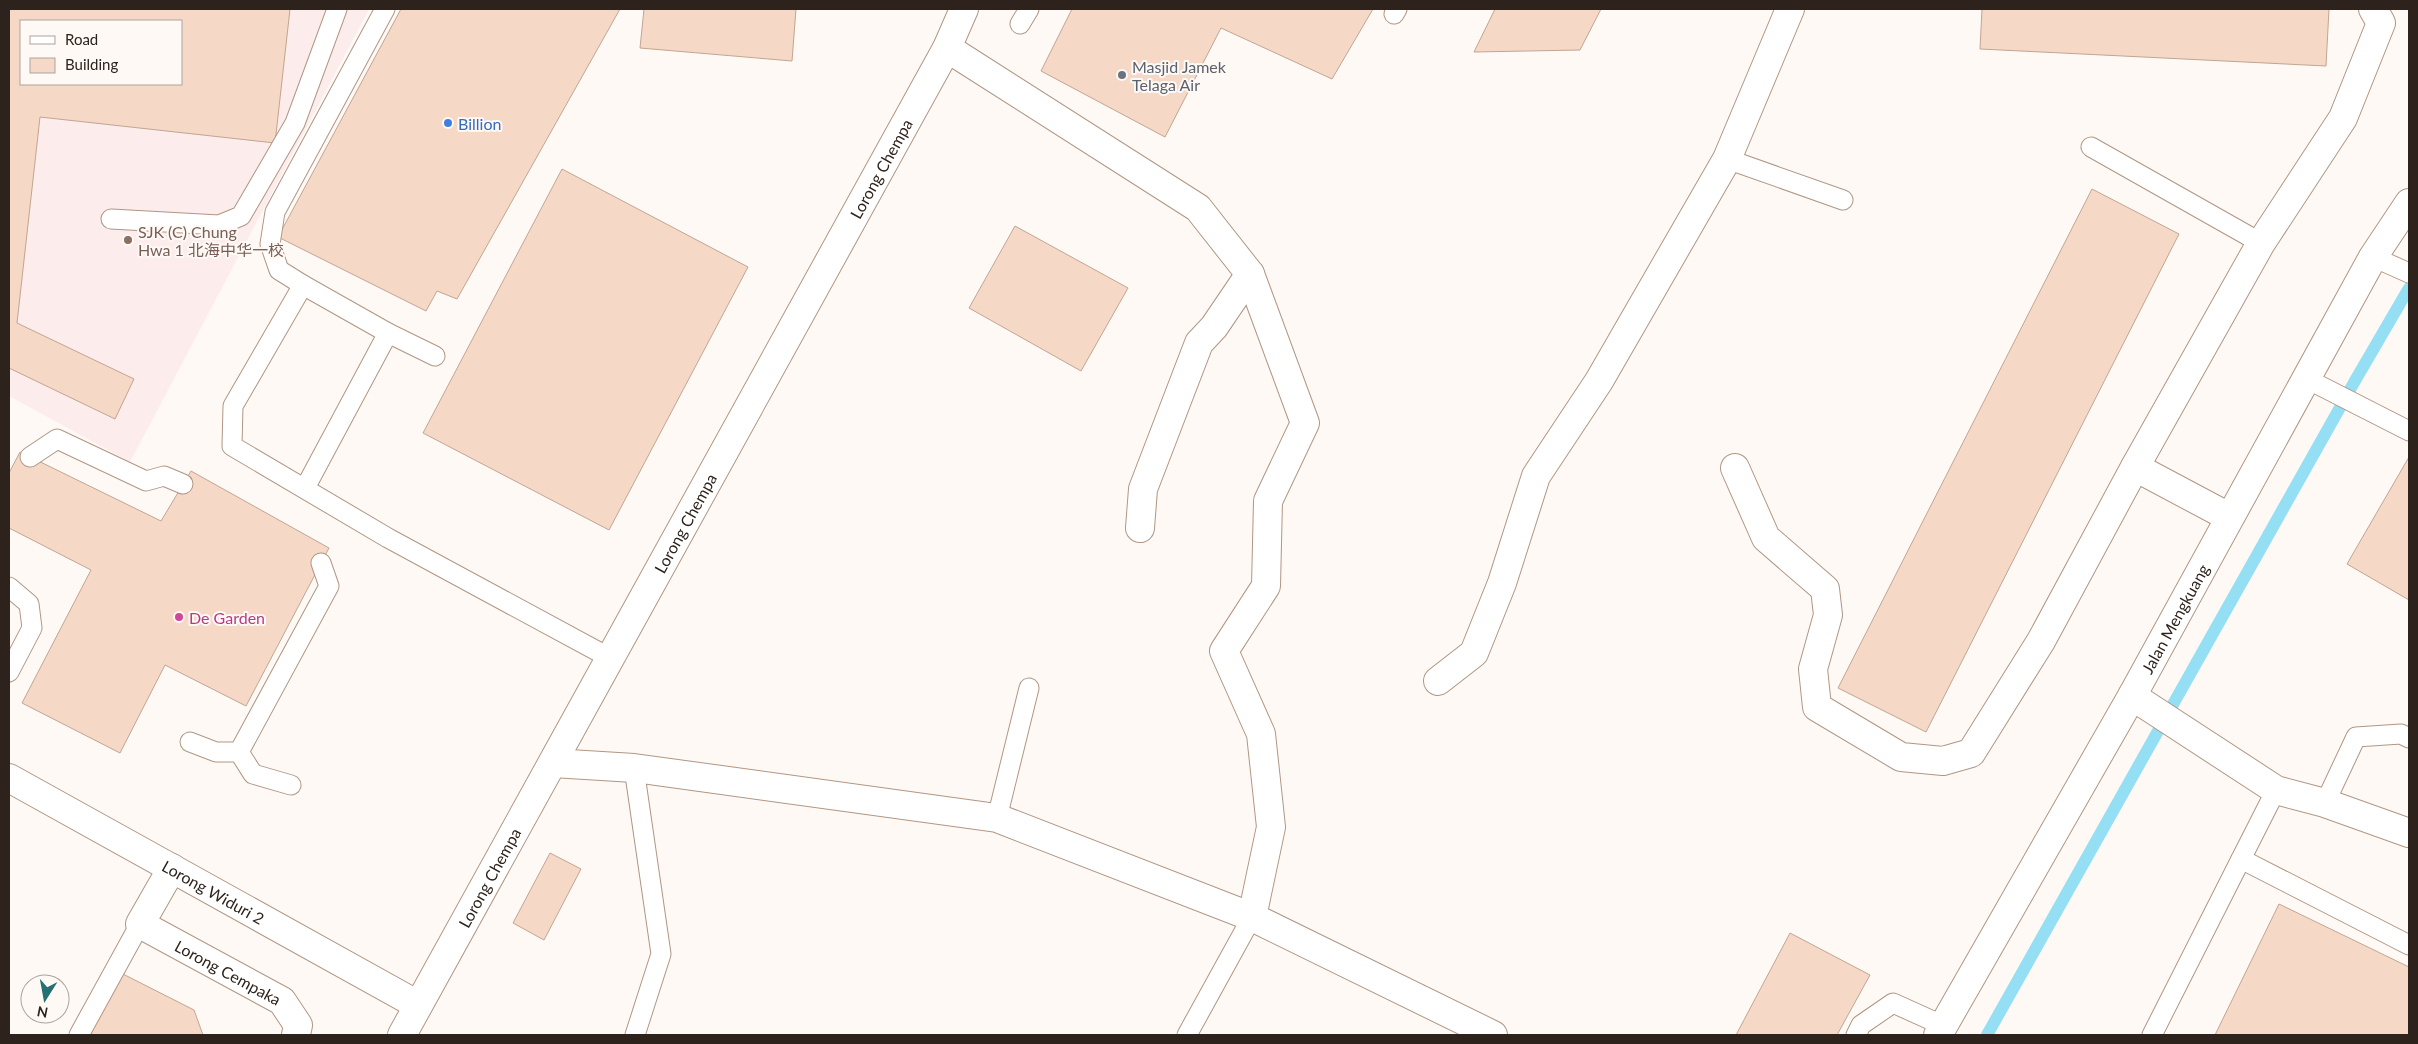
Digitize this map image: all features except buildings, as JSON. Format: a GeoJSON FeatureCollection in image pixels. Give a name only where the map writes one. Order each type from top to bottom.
{"type":"FeatureCollection","features":[{"type":"Feature","properties":{"kind":"street","name":"Lorong Chempa"},"geometry":{"type":"LineString","coordinates":[[402,1035],[947,48],[964,9]]}},
{"type":"Feature","properties":{"kind":"street"},"geometry":{"type":"LineString","coordinates":[[1438,681],[1474,653],[1502,583],[1536,476],[1599,381],[1727,159],[1790,9]]}},
{"type":"Feature","properties":{"kind":"street"},"geometry":{"type":"LineString","coordinates":[[1735,468],[1766,538],[1824,589],[1828,615],[1812,669],[1817,707],[1902,757],[1943,761],[1971,753],[2041,642],[2135,467],[2261,243],[2343,118],[2382,23],[2373,9]]}},
{"type":"Feature","properties":{"kind":"street"},"geometry":{"type":"LineString","coordinates":[[947,48],[1198,208],[1250,274],[1305,423],[1268,501],[1266,586],[1224,650],[1262,734],[1271,827],[1252,917]]}},
{"type":"Feature","properties":{"kind":"street","name":"Jalan Mengkuang"},"geometry":{"type":"LineString","coordinates":[[1941,1031],[2140,701],[2229,517],[2316,383],[2373,257],[2409,203]]}},
{"type":"Feature","properties":{"kind":"street"},"geometry":{"type":"LineString","coordinates":[[1140,528],[1143,489],[1199,343],[1214,327],[1250,274]]}},
{"type":"Feature","properties":{"kind":"street"},"geometry":{"type":"LineString","coordinates":[[2135,467],[2229,517]]}},
{"type":"Feature","properties":{"kind":"street"},"geometry":{"type":"LineString","coordinates":[[2140,701],[2276,790],[2325,803],[2409,833]]}},
{"type":"Feature","properties":{"kind":"street"},"geometry":{"type":"LineString","coordinates":[[553,762],[634,768],[997,818],[1252,917],[1493,1035]]}},
{"type":"Feature","properties":{"kind":"street","name":"Lorong Widuri 2"},"geometry":{"type":"LineString","coordinates":[[9,778],[418,1005]]}},
{"type":"Feature","properties":{"kind":"street"},"geometry":{"type":"LineString","coordinates":[[140,924],[172,868]]}},
{"type":"Feature","properties":{"kind":"street","name":"Lorong Cempaka"},"geometry":{"type":"LineString","coordinates":[[140,924],[282,1001],[298,1025],[296,1035]]}},
{"type":"Feature","properties":{"kind":"lane"},"geometry":{"type":"LineString","coordinates":[[111,219],[219,225],[241,216],[295,123],[337,9]]}},
{"type":"Feature","properties":{"kind":"lane"},"geometry":{"type":"LineString","coordinates":[[385,9],[275,212],[270,244],[279,270],[303,286],[388,333],[435,356]]}},
{"type":"Feature","properties":{"kind":"lane"},"geometry":{"type":"LineString","coordinates":[[2091,147],[2261,243]]}},
{"type":"Feature","properties":{"kind":"lane"},"geometry":{"type":"LineString","coordinates":[[1727,159],[1843,200]]}},
{"type":"Feature","properties":{"kind":"lane"},"geometry":{"type":"LineString","coordinates":[[2373,257],[2404,271]]}},
{"type":"Feature","properties":{"kind":"lane"},"geometry":{"type":"LineString","coordinates":[[303,286],[233,406],[232,446],[395,542],[610,658]]}},
{"type":"Feature","properties":{"kind":"lane"},"geometry":{"type":"LineString","coordinates":[[305,488],[388,333]]}},
{"type":"Feature","properties":{"kind":"lane"},"geometry":{"type":"LineString","coordinates":[[2316,383],[2409,431]]}},
{"type":"Feature","properties":{"kind":"lane"},"geometry":{"type":"LineString","coordinates":[[30,458],[57,439],[146,481],[164,476],[183,484]]}},
{"type":"Feature","properties":{"kind":"lane"},"geometry":{"type":"LineString","coordinates":[[239,752],[329,586],[321,563]]}},
{"type":"Feature","properties":{"kind":"lane"},"geometry":{"type":"LineString","coordinates":[[9,587],[29,604],[32,628],[9,672]]}},
{"type":"Feature","properties":{"kind":"lane"},"geometry":{"type":"LineString","coordinates":[[997,818],[1029,688]]}},
{"type":"Feature","properties":{"kind":"lane"},"geometry":{"type":"LineString","coordinates":[[2325,803],[2356,737],[2401,734],[2409,738]]}},
{"type":"Feature","properties":{"kind":"lane"},"geometry":{"type":"LineString","coordinates":[[190,742],[216,752],[239,752]]}},
{"type":"Feature","properties":{"kind":"lane"},"geometry":{"type":"LineString","coordinates":[[239,752],[253,774],[291,785]]}},
{"type":"Feature","properties":{"kind":"lane"},"geometry":{"type":"LineString","coordinates":[[634,768],[661,954],[635,1035]]}},
{"type":"Feature","properties":{"kind":"lane"},"geometry":{"type":"LineString","coordinates":[[2152,1035],[2276,790]]}},
{"type":"Feature","properties":{"kind":"lane"},"geometry":{"type":"LineString","coordinates":[[2240,859],[2409,945]]}},
{"type":"Feature","properties":{"kind":"lane"},"geometry":{"type":"LineString","coordinates":[[1187,1035],[1252,917]]}},
{"type":"Feature","properties":{"kind":"lane"},"geometry":{"type":"LineString","coordinates":[[79,1035],[140,924]]}},
{"type":"Feature","properties":{"kind":"lane"},"geometry":{"type":"LineString","coordinates":[[1856,1035],[1861,1025],[1893,1004],[1941,1031]]}},
{"type":"Feature","properties":{"kind":"shaded area","name":"SJK (C) Chung Hwa 1 北海中华一校"},"geometry":{"type":"Polygon","coordinates":[[[9,9],[369,9],[130,462],[9,396],[9,9]]]}},
{"type":"Feature","properties":{"kind":"waterway"},"geometry":{"type":"LineString","coordinates":[[1987,1035],[2409,288]]}},
{"type":"Feature","properties":{"kind":"place","name":"Masjid Jamek Telaga Air"},"geometry":{"type":"Point","coordinates":[1122,75]}},
{"type":"Feature","properties":{"kind":"place","name":"Billion"},"geometry":{"type":"Point","coordinates":[448,123]}},
{"type":"Feature","properties":{"kind":"place","name":"SJK (C) Chung Hwa 1 北海中华一校"},"geometry":{"type":"Point","coordinates":[128,240]}},
{"type":"Feature","properties":{"kind":"place","name":"De Garden"},"geometry":{"type":"Point","coordinates":[179,617]}}]}
